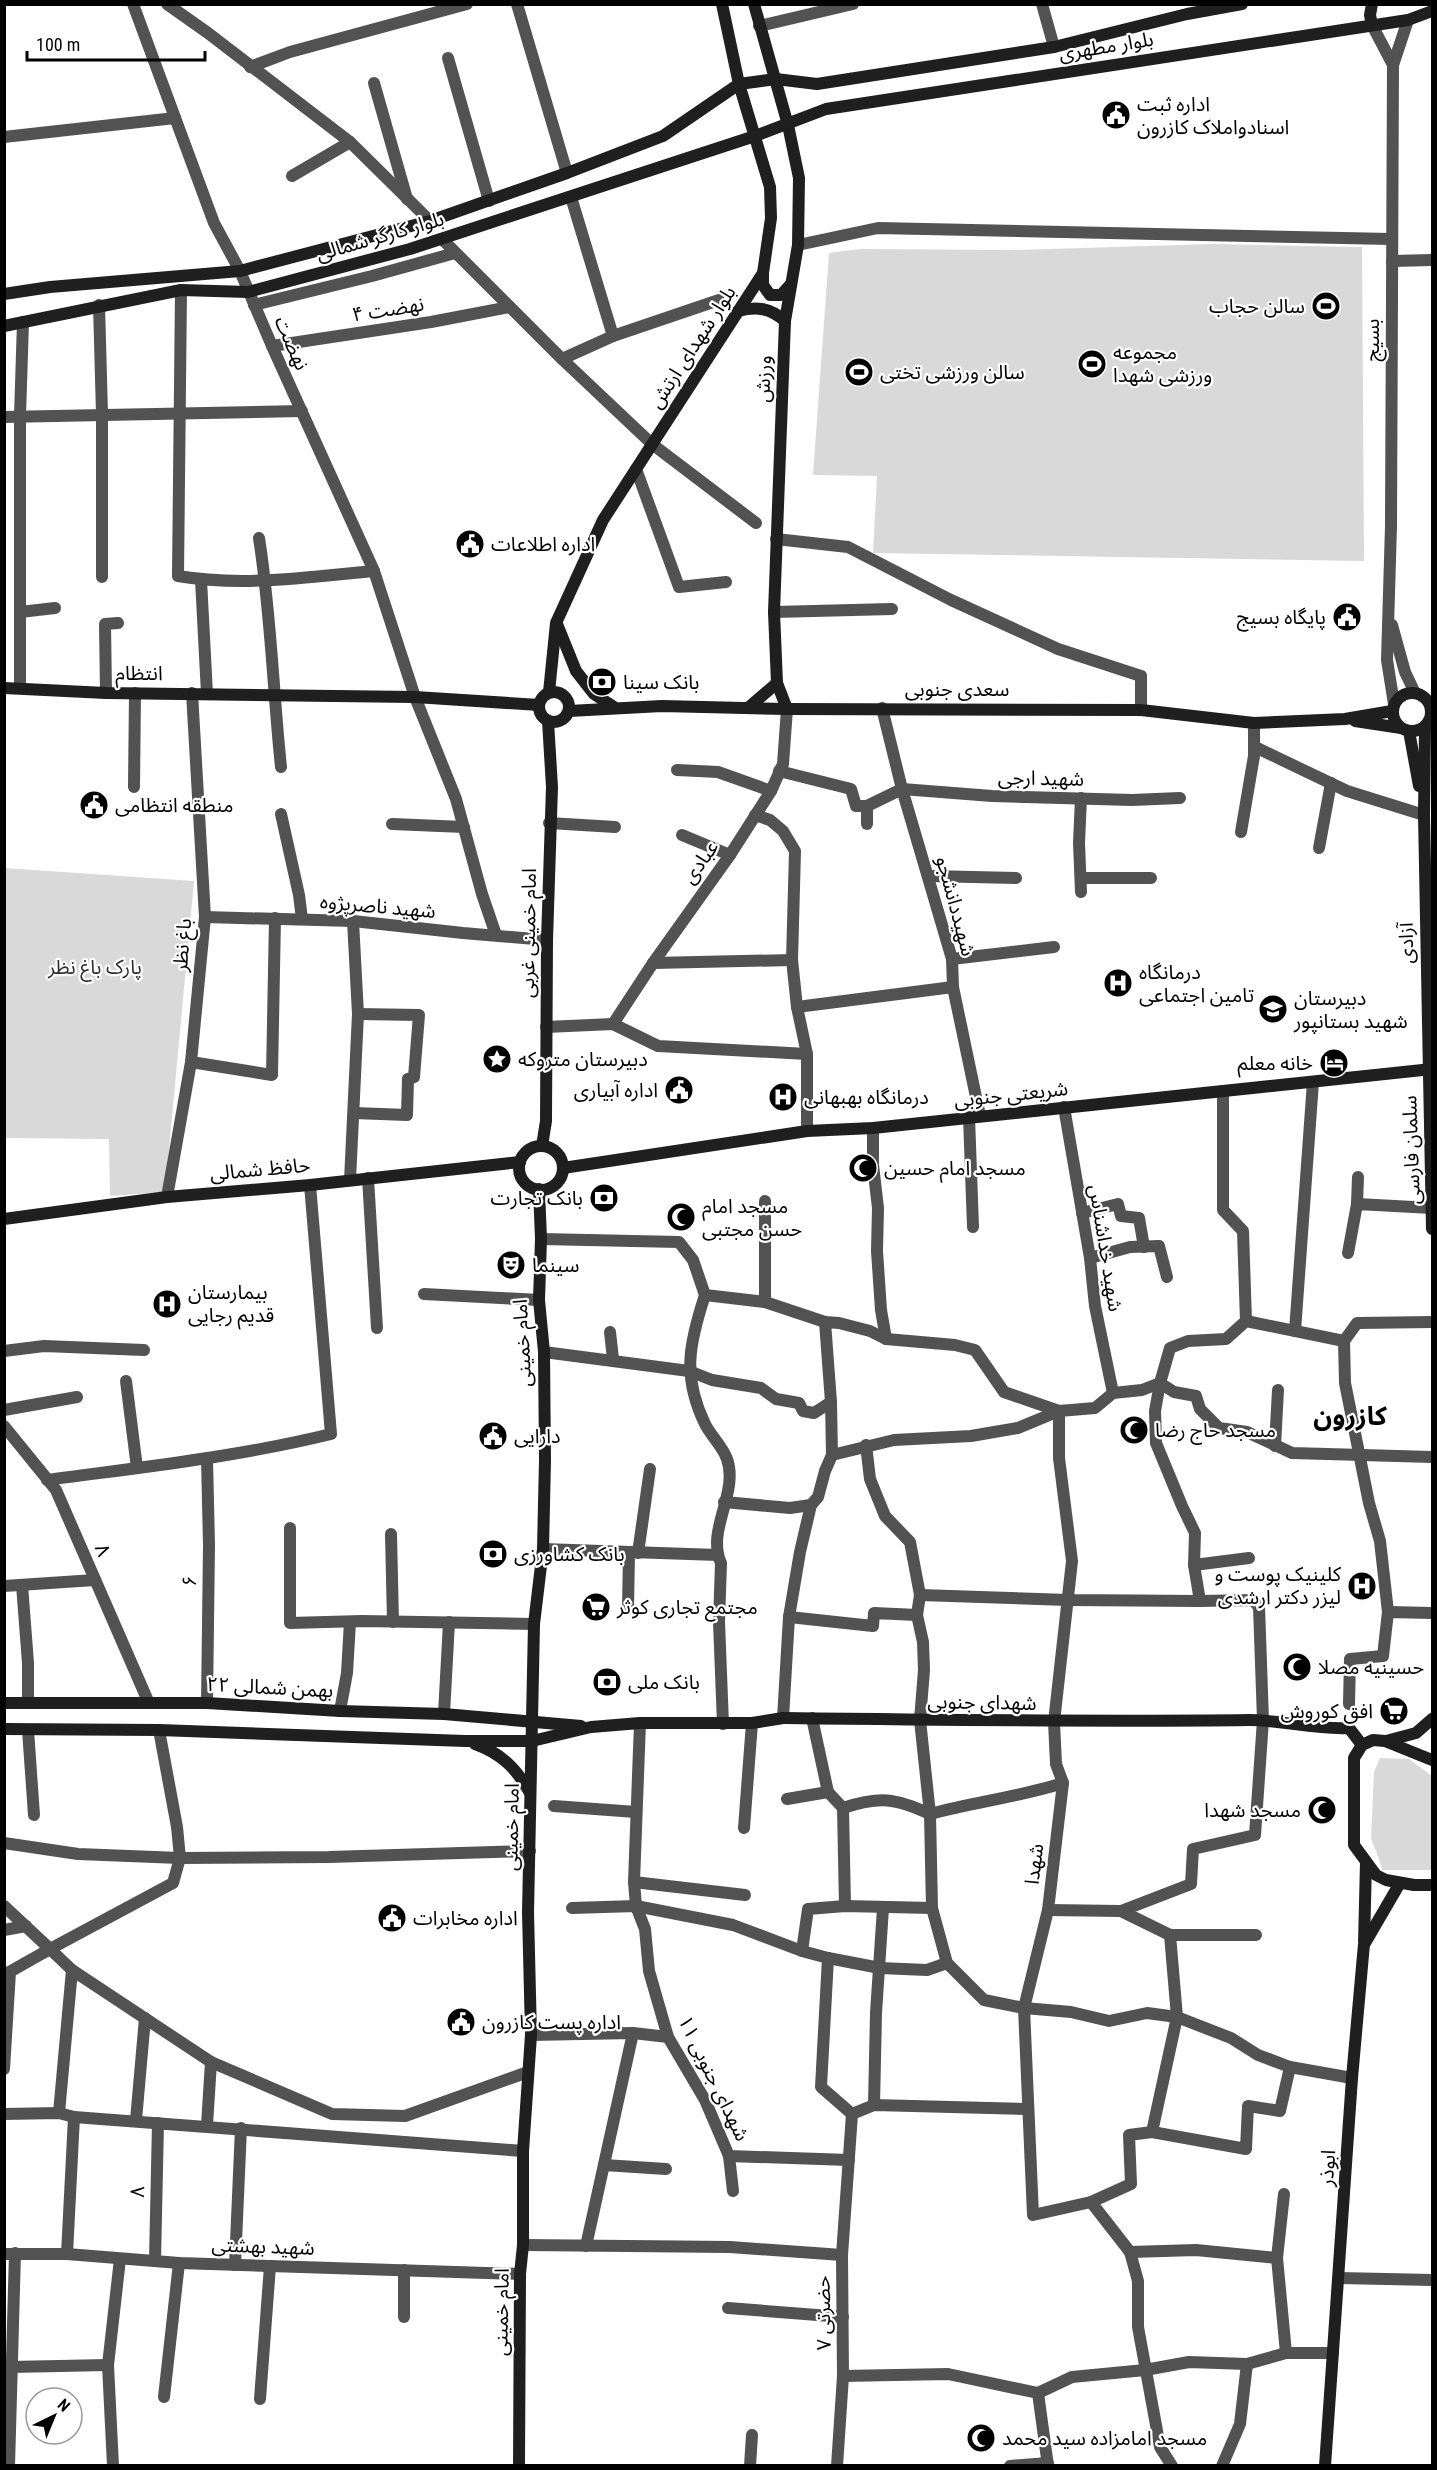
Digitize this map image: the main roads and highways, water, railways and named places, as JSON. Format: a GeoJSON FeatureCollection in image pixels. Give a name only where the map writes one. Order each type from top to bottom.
{"type":"FeatureCollection","features":[{"type":"Feature","properties":{"kind":"main road","name":"بلوار شهدای ارتش"},"geometry":{"type":"LineString","coordinates":[[549,692],[556,623],[603,520],[764,273],[771,218],[770,187],[739,84],[722,4]]}},
{"type":"Feature","properties":{"kind":"main road"},"geometry":{"type":"LineString","coordinates":[[754,4],[776,79]]}},
{"type":"Feature","properties":{"kind":"main road","name":"بلوار مطهری"},"geometry":{"type":"LineString","coordinates":[[739,84],[776,79],[818,84],[1054,47],[1186,9],[1242,4]]}},
{"type":"Feature","properties":{"kind":"main road"},"geometry":{"type":"LineString","coordinates":[[1372,4],[1370,15],[1372,25]]}},
{"type":"Feature","properties":{"kind":"main road"},"geometry":{"type":"LineString","coordinates":[[1423,4],[1432,10]]}},
{"type":"Feature","properties":{"kind":"main road","name":"بلوار مطهری"},"geometry":{"type":"LineString","coordinates":[[755,136],[826,109],[1408,20],[1432,10]]}},
{"type":"Feature","properties":{"kind":"main road","name":"ورزش"},"geometry":{"type":"LineString","coordinates":[[776,79],[799,178],[798,245],[785,321],[774,612],[777,683],[787,709]]}},
{"type":"Feature","properties":{"kind":"main road","name":"بلوار کارگر شمالی"},"geometry":{"type":"LineString","coordinates":[[4,294],[50,287],[240,271],[430,221],[567,173],[663,136],[739,84]]}},
{"type":"Feature","properties":{"kind":"main road","name":"بلوار کارگر شمالی"},"geometry":{"type":"LineString","coordinates":[[4,326],[181,290],[248,292],[442,239],[755,136]]}},
{"type":"Feature","properties":{"kind":"main road"},"geometry":{"type":"LineString","coordinates":[[764,273],[763,285],[770,295],[776,297],[780,295],[791,283]]}},
{"type":"Feature","properties":{"kind":"main road"},"geometry":{"type":"LineString","coordinates":[[738,311],[763,308],[775,313],[785,321]]}},
{"type":"Feature","properties":{"kind":"main road"},"geometry":{"type":"LineString","coordinates":[[556,623],[576,671],[594,694],[614,707]]}},
{"type":"Feature","properties":{"kind":"main road"},"geometry":{"type":"LineString","coordinates":[[749,707],[777,683]]}},
{"type":"Feature","properties":{"kind":"main road","name":"انتظام"},"geometry":{"type":"LineString","coordinates":[[4,688],[106,693],[416,697],[539,705]]}},
{"type":"Feature","properties":{"kind":"main road"},"geometry":{"type":"LineString","coordinates":[[549,692],[560,693],[568,700],[569,711],[561,721],[548,721],[541,715],[539,705],[541,699],[549,692]]}},
{"type":"Feature","properties":{"kind":"main road"},"geometry":{"type":"LineString","coordinates":[[1402,695],[1425,698],[1431,710],[1429,723],[1418,730],[1405,730],[1393,717],[1393,707],[1402,695]]}},
{"type":"Feature","properties":{"kind":"main road","name":"سعدی جنوبی"},"geometry":{"type":"LineString","coordinates":[[569,711],[614,707],[1141,710],[1254,723],[1345,719],[1393,707]]}},
{"type":"Feature","properties":{"kind":"main road","name":"سعدی جنوبی"},"geometry":{"type":"LineString","coordinates":[[1345,719],[1405,730]]}},
{"type":"Feature","properties":{"kind":"main road","name":"امام خمینی غربی"},"geometry":{"type":"LineString","coordinates":[[542,1146],[546,1121],[549,822],[552,787],[548,721]]}},
{"type":"Feature","properties":{"kind":"main road","name":"آزادی"},"geometry":{"type":"LineString","coordinates":[[1429,723],[1424,815],[1430,1069]]}},
{"type":"Feature","properties":{"kind":"main road","name":"آزادی"},"geometry":{"type":"LineString","coordinates":[[1405,730],[1424,815]]}},
{"type":"Feature","properties":{"kind":"main road","name":"شریعتی جنوبی"},"geometry":{"type":"LineString","coordinates":[[563,1168],[807,1131],[873,1128],[1430,1069]]}},
{"type":"Feature","properties":{"kind":"main road","name":"سلمان فارسی"},"geometry":{"type":"LineString","coordinates":[[1430,1069],[1432,1229]]}},
{"type":"Feature","properties":{"kind":"main road"},"geometry":{"type":"LineString","coordinates":[[542,1146],[555,1151],[561,1159],[563,1168],[556,1184],[539,1189],[525,1182],[520,1171],[520,1162],[530,1149],[542,1146]]}},
{"type":"Feature","properties":{"kind":"main road","name":"حافظ شمالی"},"geometry":{"type":"LineString","coordinates":[[4,1219],[167,1197],[310,1185],[520,1162]]}},
{"type":"Feature","properties":{"kind":"main road","name":"امام خمینی"},"geometry":{"type":"LineString","coordinates":[[519,2466],[523,2151],[531,2035],[528,1971],[534,1624],[543,1549],[544,1352],[539,1300],[542,1239],[539,1189]]}},
{"type":"Feature","properties":{"kind":"main road","name":"۲۲ بهمن شمالی"},"geometry":{"type":"LineString","coordinates":[[4,1703],[207,1702],[340,1711],[444,1714],[533,1721]]}},
{"type":"Feature","properties":{"kind":"main road","name":"شهدای جنوبی"},"geometry":{"type":"LineString","coordinates":[[532,1741],[591,1727],[640,1723],[752,1723],[783,1718],[1054,1722],[1263,1720],[1331,1729],[1349,1728],[1362,1745]]}},
{"type":"Feature","properties":{"kind":"main road"},"geometry":{"type":"LineString","coordinates":[[1385,1741],[1416,1733],[1432,1719]]}},
{"type":"Feature","properties":{"kind":"main road","name":"شهدای جنوبی"},"geometry":{"type":"LineString","coordinates":[[533,1721],[591,1727]]}},
{"type":"Feature","properties":{"kind":"main road"},"geometry":{"type":"LineString","coordinates":[[4,1729],[159,1730],[465,1741],[532,1741]]}},
{"type":"Feature","properties":{"kind":"main road"},"geometry":{"type":"LineString","coordinates":[[1432,1760],[1385,1741],[1373,1740],[1362,1745],[1354,1758],[1354,1845],[1376,1875],[1400,1882],[1432,1885]]}},
{"type":"Feature","properties":{"kind":"main road"},"geometry":{"type":"LineString","coordinates":[[465,1741],[486,1748],[505,1760],[520,1776],[531,1795]]}},
{"type":"Feature","properties":{"kind":"main road"},"geometry":{"type":"LineString","coordinates":[[1364,1944],[1366,1862]]}},
{"type":"Feature","properties":{"kind":"main road","name":"ابوذر"},"geometry":{"type":"LineString","coordinates":[[1325,2466],[1352,2078],[1364,1944],[1400,1882]]}},
{"type":"Feature","properties":{"kind":"place","name":"اداره ثبت اسنادواملاک کازرون"},"geometry":{"type":"Point","coordinates":[1116,115]}},
{"type":"Feature","properties":{"kind":"place","name":"سالن حجاب"},"geometry":{"type":"Point","coordinates":[1326,306]}},
{"type":"Feature","properties":{"kind":"place","name":"مجموعه ورزشی شهدا"},"geometry":{"type":"Point","coordinates":[1092,364]}},
{"type":"Feature","properties":{"kind":"place","name":"سالن ورزشی تختی"},"geometry":{"type":"Point","coordinates":[859,372]}},
{"type":"Feature","properties":{"kind":"place","name":"اداره اطلاعات"},"geometry":{"type":"Point","coordinates":[470,544]}},
{"type":"Feature","properties":{"kind":"place","name":"پایگاه بسیج"},"geometry":{"type":"Point","coordinates":[1347,617]}},
{"type":"Feature","properties":{"kind":"place","name":"بانک سینا"},"geometry":{"type":"Point","coordinates":[602,682]}},
{"type":"Feature","properties":{"kind":"place","name":"منطقه انتظامی"},"geometry":{"type":"Point","coordinates":[94,805]}},
{"type":"Feature","properties":{"kind":"place","name":"درمانگاه تامین اجتماعی"},"geometry":{"type":"Point","coordinates":[1118,983]}},
{"type":"Feature","properties":{"kind":"place","name":"دبیرستان شهید بستانپور"},"geometry":{"type":"Point","coordinates":[1273,1009]}},
{"type":"Feature","properties":{"kind":"place","name":"دبیرستان متروکه"},"geometry":{"type":"Point","coordinates":[497,1059]}},
{"type":"Feature","properties":{"kind":"place","name":"خانه معلم"},"geometry":{"type":"Point","coordinates":[1334,1063]}},
{"type":"Feature","properties":{"kind":"place","name":"اداره آبیاری"},"geometry":{"type":"Point","coordinates":[679,1090]}},
{"type":"Feature","properties":{"kind":"place","name":"درمانگاه بهبهانی"},"geometry":{"type":"Point","coordinates":[783,1097]}},
{"type":"Feature","properties":{"kind":"place","name":"مسجد امام حسین"},"geometry":{"type":"Point","coordinates":[863,1168]}},
{"type":"Feature","properties":{"kind":"place","name":"بانک تجارت"},"geometry":{"type":"Point","coordinates":[604,1198]}},
{"type":"Feature","properties":{"kind":"place","name":"مسجد امام حسن مجتبی"},"geometry":{"type":"Point","coordinates":[681,1217]}},
{"type":"Feature","properties":{"kind":"place","name":"سینما"},"geometry":{"type":"Point","coordinates":[511,1265]}},
{"type":"Feature","properties":{"kind":"place","name":"بیمارستان قدیم رجایی"},"geometry":{"type":"Point","coordinates":[167,1304]}},
{"type":"Feature","properties":{"kind":"place","name":"مسجد حاج رضا"},"geometry":{"type":"Point","coordinates":[1134,1430]}},
{"type":"Feature","properties":{"kind":"place","name":"دارایی"},"geometry":{"type":"Point","coordinates":[493,1436]}},
{"type":"Feature","properties":{"kind":"place","name":"بانک کشاورزی"},"geometry":{"type":"Point","coordinates":[493,1554]}},
{"type":"Feature","properties":{"kind":"place","name":"کلینیک پوست و لیزر دکتر ارشدی"},"geometry":{"type":"Point","coordinates":[1362,1586]}},
{"type":"Feature","properties":{"kind":"place","name":"مجتمع تجاری کوثر"},"geometry":{"type":"Point","coordinates":[596,1607]}},
{"type":"Feature","properties":{"kind":"place","name":"حسینیه مصلا"},"geometry":{"type":"Point","coordinates":[1297,1667]}},
{"type":"Feature","properties":{"kind":"place","name":"بانک ملی"},"geometry":{"type":"Point","coordinates":[607,1682]}},
{"type":"Feature","properties":{"kind":"place","name":"افق کوروش"},"geometry":{"type":"Point","coordinates":[1394,1711]}},
{"type":"Feature","properties":{"kind":"place","name":"مسجد شهدا"},"geometry":{"type":"Point","coordinates":[1322,1810]}},
{"type":"Feature","properties":{"kind":"place","name":"اداره مخابرات"},"geometry":{"type":"Point","coordinates":[392,1918]}},
{"type":"Feature","properties":{"kind":"place","name":"اداره پست کازرون"},"geometry":{"type":"Point","coordinates":[461,2022]}},
{"type":"Feature","properties":{"kind":"place","name":"مسجد امامزاده سید محمد"},"geometry":{"type":"Point","coordinates":[981,2438]}},
{"type":"Feature","properties":{"kind":"district","name":"کازرون"},"geometry":{"type":"Point","coordinates":[1350,1416]}},
{"type":"Feature","properties":{"kind":"park label","name":"پارک باغ نظر"},"geometry":{"type":"Point","coordinates":[95,967]}}]}
